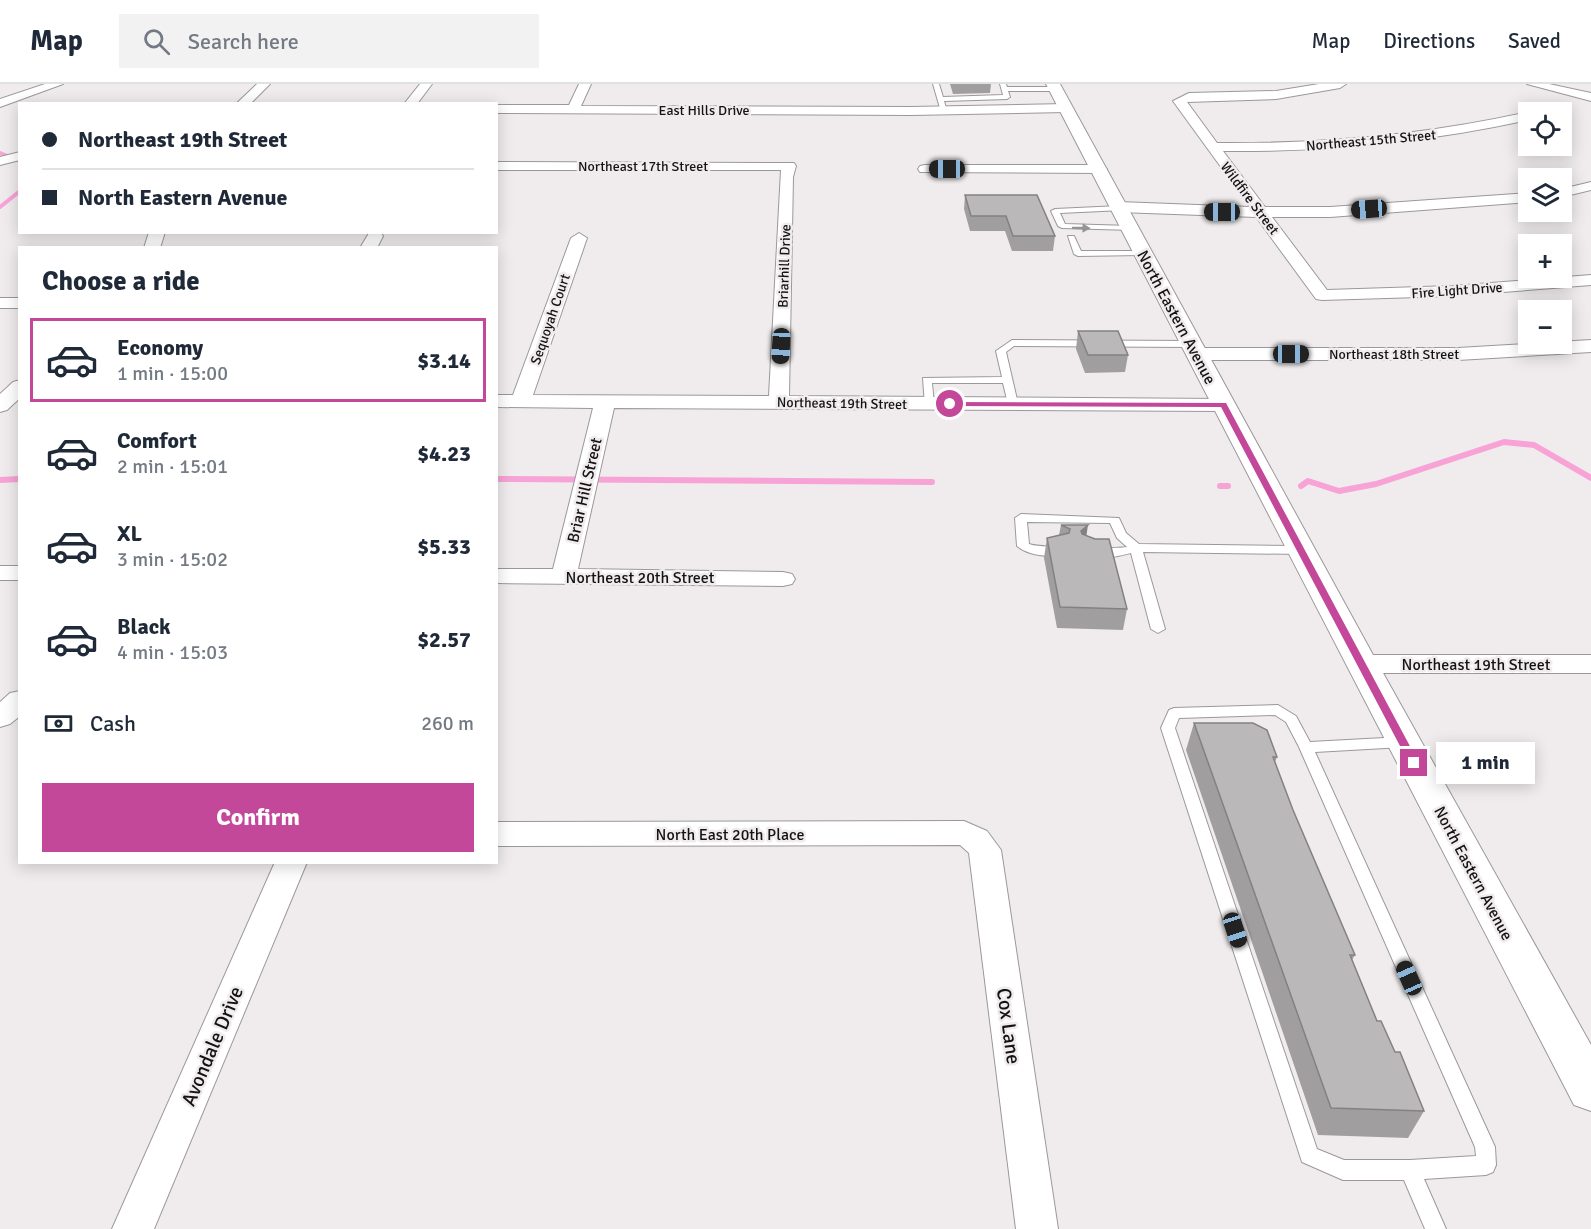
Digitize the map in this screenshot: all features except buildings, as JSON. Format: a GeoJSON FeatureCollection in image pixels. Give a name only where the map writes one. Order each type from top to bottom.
{"type":"FeatureCollection","features":[{"type":"Feature","properties":{"kind":"main road","name":"North Eastern Avenue"},"geometry":{"type":"LineString","coordinates":[[1054,86],[1300,550],[1591,1090]]}},
{"type":"Feature","properties":{"kind":"street"},"geometry":{"type":"LineString","coordinates":[[0,103],[57,84]]}},
{"type":"Feature","properties":{"kind":"street"},"geometry":{"type":"LineString","coordinates":[[244,102],[264,84]]}},
{"type":"Feature","properties":{"kind":"street"},"geometry":{"type":"LineString","coordinates":[[412,102],[426,84]]}},
{"type":"Feature","properties":{"kind":"street"},"geometry":{"type":"LineString","coordinates":[[573,110],[585,84]]}},
{"type":"Feature","properties":{"kind":"street","name":"Wildfire Street"},"geometry":{"type":"LineString","coordinates":[[1322,295],[1179,101],[1189,97],[1276,95],[1340,84]]}},
{"type":"Feature","properties":{"kind":"street"},"geometry":{"type":"LineString","coordinates":[[1533,84],[1591,97]]}},
{"type":"Feature","properties":{"kind":"street"},"geometry":{"type":"LineString","coordinates":[[1561,102],[1576,94]]}},
{"type":"Feature","properties":{"kind":"street"},"geometry":{"type":"LineString","coordinates":[[17,98],[46,102]]}},
{"type":"Feature","properties":{"kind":"street","name":"East Hills Drive"},"geometry":{"type":"LineString","coordinates":[[498,109],[911,111],[943,107],[1068,111]]}},
{"type":"Feature","properties":{"kind":"street","name":"Northeast 15th Street"},"geometry":{"type":"LineString","coordinates":[[1212,147],[1295,147],[1392,141],[1518,118]]}},
{"type":"Feature","properties":{"kind":"street"},"geometry":{"type":"LineString","coordinates":[[0,161],[18,156]]}},
{"type":"Feature","properties":{"kind":"street","name":"Northeast 17th Street"},"geometry":{"type":"LineString","coordinates":[[498,166],[789,166]]}},
{"type":"Feature","properties":{"kind":"street","name":"Briarhill Drive"},"geometry":{"type":"LineString","coordinates":[[779,402],[786,177],[789,166]]}},
{"type":"Feature","properties":{"kind":"street"},"geometry":{"type":"LineString","coordinates":[[925,169],[1100,169]]}},
{"type":"Feature","properties":{"kind":"street"},"geometry":{"type":"LineString","coordinates":[[1572,191],[1591,186]]}},
{"type":"Feature","properties":{"kind":"street"},"geometry":{"type":"LineString","coordinates":[[1124,215],[1203,212],[1330,212],[1518,198]]}},
{"type":"Feature","properties":{"kind":"street","name":"Sequoyah Court"},"geometry":{"type":"LineString","coordinates":[[521,401],[579,238]]}},
{"type":"Feature","properties":{"kind":"street","name":"Fire Light Drive"},"geometry":{"type":"LineString","coordinates":[[1322,295],[1452,291],[1591,280]]}},
{"type":"Feature","properties":{"kind":"street"},"geometry":{"type":"LineString","coordinates":[[0,303],[18,303]]}},
{"type":"Feature","properties":{"kind":"street","name":"Northeast 18th Street"},"geometry":{"type":"LineString","coordinates":[[1193,349],[1458,354],[1591,345]]}},
{"type":"Feature","properties":{"kind":"street","name":"Northeast 19th Street"},"geometry":{"type":"LineString","coordinates":[[498,401],[1223,405]]}},
{"type":"Feature","properties":{"kind":"street","name":"Briar Hill Street"},"geometry":{"type":"LineString","coordinates":[[564,577],[605,402]]}},
{"type":"Feature","properties":{"kind":"street"},"geometry":{"type":"LineString","coordinates":[[0,573],[18,573]]}},
{"type":"Feature","properties":{"kind":"street","name":"Northeast 20th Street"},"geometry":{"type":"LineString","coordinates":[[498,576],[783,579]]}},
{"type":"Feature","properties":{"kind":"street","name":"Northeast 19th Street"},"geometry":{"type":"LineString","coordinates":[[1361,664],[1591,664]]}},
{"type":"Feature","properties":{"kind":"street"},"geometry":{"type":"LineString","coordinates":[[0,717],[18,702]]}},
{"type":"Feature","properties":{"kind":"street","name":"North East 20th Place"},"geometry":{"type":"LineString","coordinates":[[498,834],[964,833]]}},
{"type":"Feature","properties":{"kind":"street","name":"Cox Lane"},"geometry":{"type":"LineString","coordinates":[[964,833],[976,839],[985,850],[1037,1229]]}},
{"type":"Feature","properties":{"kind":"street","name":"Avondale Drive"},"geometry":{"type":"LineString","coordinates":[[133,1229],[290,864]]}},
{"type":"Feature","properties":{"kind":"lane"},"geometry":{"type":"LineString","coordinates":[[936,84],[943,107],[1002,99],[1008,96],[1004,86],[1054,86]]}},
{"type":"Feature","properties":{"kind":"lane"},"geometry":{"type":"LineString","coordinates":[[1055,211],[1124,215],[1062,226],[1055,211]]}},
{"type":"Feature","properties":{"kind":"lane"},"geometry":{"type":"LineString","coordinates":[[1071,238],[1078,254],[1143,253]]}},
{"type":"Feature","properties":{"kind":"lane"},"geometry":{"type":"LineString","coordinates":[[1013,404],[1001,351],[1012,343],[1193,349]]}},
{"type":"Feature","properties":{"kind":"lane"},"geometry":{"type":"LineString","coordinates":[[929,404],[927,380],[1007,380]]}},
{"type":"Feature","properties":{"kind":"lane"},"geometry":{"type":"LineString","coordinates":[[1059,552],[1036,551],[1023,546],[1021,518],[1115,520],[1121,536],[1136,548],[1158,629]]}},
{"type":"Feature","properties":{"kind":"lane"},"geometry":{"type":"LineString","coordinates":[[1086,552],[1116,553],[1136,548],[1300,550]]}},
{"type":"Feature","properties":{"kind":"lane"},"geometry":{"type":"LineString","coordinates":[[1278,710],[1291,719],[1306,747],[1485,1147],[1486,1166],[1410,1170],[1343,1170],[1309,1155],[1168,728],[1174,713],[1278,710]]}},
{"type":"Feature","properties":{"kind":"lane"},"geometry":{"type":"LineString","coordinates":[[1306,747],[1403,742]]}},
{"type":"Feature","properties":{"kind":"lane"},"geometry":{"type":"LineString","coordinates":[[1410,1170],[1436,1229]]}},
{"type":"Feature","properties":{"kind":"waterway"},"geometry":{"type":"LineString","coordinates":[[0,153],[18,160]]}},
{"type":"Feature","properties":{"kind":"waterway"},"geometry":{"type":"LineString","coordinates":[[0,207],[18,193]]}},
{"type":"Feature","properties":{"kind":"waterway"},"geometry":{"type":"LineString","coordinates":[[1301,486],[1308,481],[1339,491],[1376,484],[1504,442],[1534,445],[1591,478]]}},
{"type":"Feature","properties":{"kind":"waterway"},"geometry":{"type":"LineString","coordinates":[[0,480],[18,479]]}},
{"type":"Feature","properties":{"kind":"waterway"},"geometry":{"type":"LineString","coordinates":[[498,479],[932,482]]}},
{"type":"Feature","properties":{"kind":"waterway"},"geometry":{"type":"LineString","coordinates":[[1220,486],[1228,486]]}},
{"type":"Feature","properties":{"kind":"route"},"geometry":{"type":"LineString","coordinates":[[950,404],[1223,405],[1414,763]]}}]}
